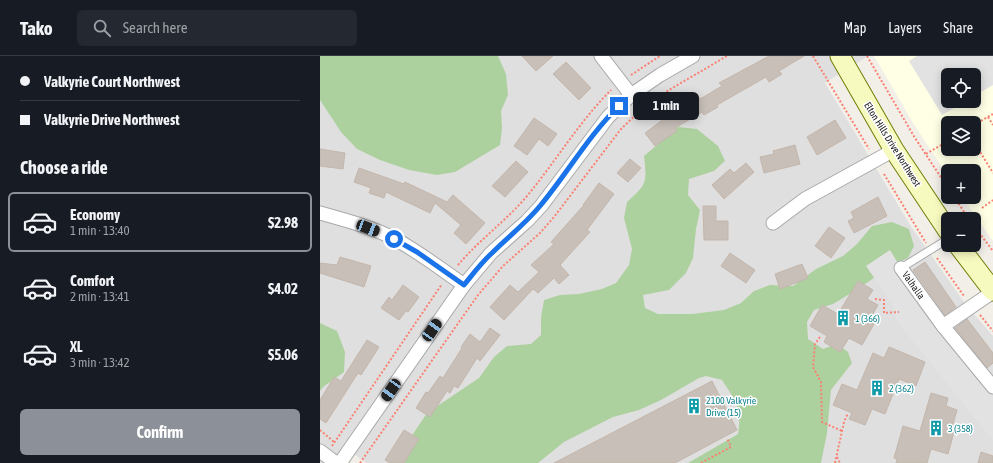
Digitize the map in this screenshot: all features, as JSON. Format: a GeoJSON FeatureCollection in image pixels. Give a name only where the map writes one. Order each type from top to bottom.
{"type":"FeatureCollection","features":[{"type":"Feature","properties":{"kind":"main road","name":"Elton Hills Drive Northwest"},"geometry":{"type":"LineString","coordinates":[[840,56],[894,150],[941,220]]}},
{"type":"Feature","properties":{"kind":"main road"},"geometry":{"type":"LineString","coordinates":[[963,252],[993,291]]}},
{"type":"Feature","properties":{"kind":"street"},"geometry":{"type":"LineString","coordinates":[[601,56],[631,95]]}},
{"type":"Feature","properties":{"kind":"street"},"geometry":{"type":"LineString","coordinates":[[340,463],[464,285],[491,253],[532,216],[599,127],[631,95],[660,75],[693,56]]}},
{"type":"Feature","properties":{"kind":"street"},"geometry":{"type":"LineString","coordinates":[[773,223],[805,199],[894,150]]}},
{"type":"Feature","properties":{"kind":"street"},"geometry":{"type":"LineString","coordinates":[[320,213],[355,223],[394,239],[417,252],[464,285]]}},
{"type":"Feature","properties":{"kind":"street","name":"Valhalla"},"geometry":{"type":"LineString","coordinates":[[902,268],[943,326],[991,381]]}},
{"type":"Feature","properties":{"kind":"street"},"geometry":{"type":"LineString","coordinates":[[943,326],[993,291]]}},
{"type":"Feature","properties":{"kind":"street"},"geometry":{"type":"LineString","coordinates":[[320,450],[336,463]]}},
{"type":"Feature","properties":{"kind":"lane","name":"Valhalla"},"geometry":{"type":"LineString","coordinates":[[902,268],[941,244]]}},
{"type":"Feature","properties":{"kind":"path"},"geometry":{"type":"LineString","coordinates":[[320,430],[335,442],[440,286],[479,242],[515,209],[537,183],[596,105],[612,89],[660,56]]}},
{"type":"Feature","properties":{"kind":"path"},"geometry":{"type":"LineString","coordinates":[[360,463],[478,295],[503,266],[550,222],[621,129],[642,109],[726,56]]}},
{"type":"Feature","properties":{"kind":"path"},"geometry":{"type":"LineString","coordinates":[[813,56],[869,149]]}},
{"type":"Feature","properties":{"kind":"path"},"geometry":{"type":"LineString","coordinates":[[868,56],[915,138],[941,177]]}},
{"type":"Feature","properties":{"kind":"path"},"geometry":{"type":"LineString","coordinates":[[981,121],[993,114]]}},
{"type":"Feature","properties":{"kind":"path"},"geometry":{"type":"LineString","coordinates":[[988,117],[993,125]]}},
{"type":"Feature","properties":{"kind":"path"},"geometry":{"type":"LineString","coordinates":[[926,154],[941,145]]}},
{"type":"Feature","properties":{"kind":"path"},"geometry":{"type":"LineString","coordinates":[[981,153],[993,173]]}},
{"type":"Feature","properties":{"kind":"path"},"geometry":{"type":"LineString","coordinates":[[884,174],[931,250],[972,306],[993,331]]}},
{"type":"Feature","properties":{"kind":"path"},"geometry":{"type":"LineString","coordinates":[[982,208],[993,200]]}},
{"type":"Feature","properties":{"kind":"path"},"geometry":{"type":"LineString","coordinates":[[981,235],[993,251]]}},
{"type":"Feature","properties":{"kind":"path"},"geometry":{"type":"LineString","coordinates":[[875,300],[884,300],[884,313],[899,312]]}},
{"type":"Feature","properties":{"kind":"path"},"geometry":{"type":"LineString","coordinates":[[820,337],[816,344],[813,367],[821,382],[822,422],[842,431]]}},
{"type":"Feature","properties":{"kind":"path"},"geometry":{"type":"LineString","coordinates":[[835,463],[842,431],[848,413]]}},
{"type":"Feature","properties":{"kind":"path"},"geometry":{"type":"LineString","coordinates":[[701,463],[731,447],[727,438]]}},
{"type":"Feature","properties":{"kind":"path"},"geometry":{"type":"LineString","coordinates":[[837,457],[840,463]]}},
{"type":"Feature","properties":{"kind":"shaded area"},"geometry":{"type":"Polygon","coordinates":[[[320,56],[868,56],[825,83],[910,225],[966,305],[993,336],[993,463],[366,463],[349,450],[340,463],[320,463],[320,56]]]}},
{"type":"Feature","properties":{"kind":"shaded area"},"geometry":{"type":"Polygon","coordinates":[[[874,56],[993,56],[993,241],[981,224],[981,212],[973,212],[967,204],[981,204],[981,164],[941,164],[941,165],[913,123],[874,56]]]}},
{"type":"Feature","properties":{"kind":"shaded area"},"geometry":{"type":"Polygon","coordinates":[[[917,56],[993,56],[993,85],[981,92],[981,68],[941,68],[941,108],[954,108],[942,115],[909,61],[917,56]]]}},
{"type":"Feature","properties":{"kind":"shaded area"},"geometry":{"type":"Polygon","coordinates":[[[890,250],[901,268],[993,387],[993,441],[898,323],[893,305],[866,266],[890,250]]]}},
{"type":"Feature","properties":{"kind":"green space"},"geometry":{"type":"Polygon","coordinates":[[[320,56],[498,56],[506,74],[508,95],[501,111],[502,128],[500,145],[455,172],[437,175],[409,170],[380,160],[357,149],[341,132],[320,100],[320,56]]]}},
{"type":"Feature","properties":{"kind":"green space"},"geometry":{"type":"Polygon","coordinates":[[[678,127],[697,129],[718,146],[725,161],[714,171],[689,179],[688,195],[700,210],[696,229],[693,258],[686,273],[669,290],[643,295],[645,308],[658,314],[692,314],[724,310],[741,303],[754,291],[770,285],[793,286],[816,269],[843,256],[857,244],[872,226],[892,222],[909,229],[914,246],[908,258],[889,267],[861,287],[833,304],[814,310],[807,322],[808,339],[823,349],[837,344],[848,352],[852,363],[831,390],[827,433],[821,463],[688,463],[738,434],[739,418],[737,405],[734,399],[722,380],[706,376],[699,378],[661,400],[639,410],[613,417],[564,442],[538,463],[395,463],[408,452],[413,434],[427,413],[479,378],[494,357],[507,346],[531,344],[541,335],[541,317],[544,300],[560,295],[579,294],[602,289],[616,283],[629,265],[632,249],[624,218],[627,202],[639,191],[644,182],[644,156],[678,127]]]}},
{"type":"Feature","properties":{"kind":"green space"},"geometry":{"type":"Polygon","coordinates":[[[320,323],[337,331],[345,352],[344,372],[323,387],[320,391],[320,323]]]}},
{"type":"Feature","properties":{"kind":"building"},"geometry":{"type":"Polygon","coordinates":[[[522,56],[553,56],[536,71],[522,56]]]}},
{"type":"Feature","properties":{"kind":"building"},"geometry":{"type":"Polygon","coordinates":[[[769,56],[804,56],[779,71],[782,74],[769,82],[766,77],[717,105],[718,107],[704,115],[702,112],[675,128],[677,131],[655,146],[645,133],[681,106],[680,105],[697,95],[700,99],[722,86],[719,83],[769,56]]]}},
{"type":"Feature","properties":{"kind":"building"},"geometry":{"type":"Polygon","coordinates":[[[566,62],[591,88],[579,100],[553,74],[566,62]]]}},
{"type":"Feature","properties":{"kind":"building"},"geometry":{"type":"Polygon","coordinates":[[[534,118],[557,134],[548,146],[539,139],[527,155],[514,146],[534,118]]]}},
{"type":"Feature","properties":{"kind":"building"},"geometry":{"type":"Polygon","coordinates":[[[835,120],[846,138],[817,155],[807,137],[835,120]]]}},
{"type":"Feature","properties":{"kind":"building"},"geometry":{"type":"Polygon","coordinates":[[[795,145],[800,164],[764,173],[760,157],[774,154],[773,151],[795,145]]]}},
{"type":"Feature","properties":{"kind":"building"},"geometry":{"type":"Polygon","coordinates":[[[320,149],[345,153],[343,169],[320,166],[320,149]]]}},
{"type":"Feature","properties":{"kind":"building"},"geometry":{"type":"Polygon","coordinates":[[[630,159],[641,168],[628,182],[617,173],[630,159]]]}},
{"type":"Feature","properties":{"kind":"building"},"geometry":{"type":"Polygon","coordinates":[[[516,161],[528,172],[505,197],[492,186],[516,161]]]}},
{"type":"Feature","properties":{"kind":"building"},"geometry":{"type":"Polygon","coordinates":[[[746,163],[754,172],[724,199],[712,185],[730,169],[734,173],[746,163]]]}},
{"type":"Feature","properties":{"kind":"building"},"geometry":{"type":"Polygon","coordinates":[[[359,168],[404,184],[405,182],[447,202],[453,195],[485,223],[466,244],[454,233],[461,225],[435,203],[430,213],[386,192],[384,198],[369,193],[371,188],[354,182],[359,168]]]}},
{"type":"Feature","properties":{"kind":"building"},"geometry":{"type":"Polygon","coordinates":[[[599,183],[614,194],[587,230],[590,232],[560,265],[569,275],[559,284],[554,278],[538,293],[533,289],[504,320],[490,307],[510,285],[518,292],[539,272],[531,265],[554,244],[551,242],[584,205],[599,183]]]}},
{"type":"Feature","properties":{"kind":"building"},"geometry":{"type":"Polygon","coordinates":[[[878,197],[887,216],[854,233],[848,221],[854,218],[851,212],[878,197]]]}},
{"type":"Feature","properties":{"kind":"building"},"geometry":{"type":"Polygon","coordinates":[[[703,206],[716,206],[716,221],[728,221],[728,240],[704,240],[703,206]]]}},
{"type":"Feature","properties":{"kind":"building"},"geometry":{"type":"Polygon","coordinates":[[[829,227],[845,238],[831,258],[815,246],[829,227]]]}},
{"type":"Feature","properties":{"kind":"building"},"geometry":{"type":"Polygon","coordinates":[[[730,253],[755,270],[746,283],[721,266],[730,253]]]}},
{"type":"Feature","properties":{"kind":"building"},"geometry":{"type":"Polygon","coordinates":[[[340,257],[371,266],[364,287],[320,273],[320,263],[337,265],[340,257]]]}},
{"type":"Feature","properties":{"kind":"building"},"geometry":{"type":"Polygon","coordinates":[[[925,262],[956,307],[945,315],[913,270],[925,262]]]}},
{"type":"Feature","properties":{"kind":"building"},"geometry":{"type":"Polygon","coordinates":[[[802,264],[808,278],[780,289],[775,274],[802,264]]]}},
{"type":"Feature","properties":{"kind":"building","name":"1 (366)"},"geometry":{"type":"Polygon","coordinates":[[[858,281],[873,290],[867,299],[878,305],[869,321],[874,324],[862,345],[849,338],[840,352],[824,342],[827,336],[810,326],[822,305],[838,314],[858,281]]]}},
{"type":"Feature","properties":{"kind":"building"},"geometry":{"type":"Polygon","coordinates":[[[403,285],[419,297],[408,312],[406,311],[399,320],[381,308],[389,297],[392,300],[403,285]]]}},
{"type":"Feature","properties":{"kind":"building"},"geometry":{"type":"Polygon","coordinates":[[[967,319],[993,353],[993,363],[987,368],[955,328],[967,319]]]}},
{"type":"Feature","properties":{"kind":"building"},"geometry":{"type":"Polygon","coordinates":[[[490,328],[500,335],[480,361],[477,358],[458,388],[454,386],[450,393],[447,391],[430,417],[416,408],[426,392],[428,393],[440,376],[443,378],[470,334],[480,342],[490,328]]]}},
{"type":"Feature","properties":{"kind":"building"},"geometry":{"type":"Polygon","coordinates":[[[367,340],[379,347],[361,375],[358,373],[326,423],[320,419],[320,400],[334,377],[341,381],[367,340]]]}},
{"type":"Feature","properties":{"kind":"building","name":"2 (362)"},"geometry":{"type":"Polygon","coordinates":[[[889,347],[925,362],[916,386],[899,379],[885,414],[872,409],[865,425],[849,419],[852,413],[833,405],[842,384],[857,390],[873,353],[884,358],[889,347]]]}},
{"type":"Feature","properties":{"kind":"building","name":"2100 Valkyrie Drive (15)"},"geometry":{"type":"Polygon","coordinates":[[[712,381],[737,430],[675,463],[554,463],[712,381]]]}},
{"type":"Feature","properties":{"kind":"building","name":"3 (358)"},"geometry":{"type":"Polygon","coordinates":[[[931,393],[948,398],[946,406],[957,410],[951,431],[954,432],[948,454],[931,449],[927,463],[896,463],[897,459],[894,458],[903,426],[920,431],[931,393]]]}},
{"type":"Feature","properties":{"kind":"building"},"geometry":{"type":"Polygon","coordinates":[[[404,430],[419,439],[404,463],[390,463],[385,460],[404,430]]]}},
{"type":"Feature","properties":{"kind":"building"},"geometry":{"type":"Polygon","coordinates":[[[981,452],[993,456],[993,463],[978,463],[981,452]]]}},
{"type":"Feature","properties":{"kind":"place","name":"1 (366)"},"geometry":{"type":"Point","coordinates":[843,318]}},
{"type":"Feature","properties":{"kind":"place","name":"2 (362)"},"geometry":{"type":"Point","coordinates":[877,388]}},
{"type":"Feature","properties":{"kind":"place","name":"2100 Valkyrie Drive (15)"},"geometry":{"type":"Point","coordinates":[694,406]}},
{"type":"Feature","properties":{"kind":"place","name":"3 (358)"},"geometry":{"type":"Point","coordinates":[936,428]}},
{"type":"Feature","properties":{"kind":"route"},"geometry":{"type":"LineString","coordinates":[[394,239],[417,252],[464,285],[491,253],[527,221],[541,206],[595,133],[619,106]]}}]}
